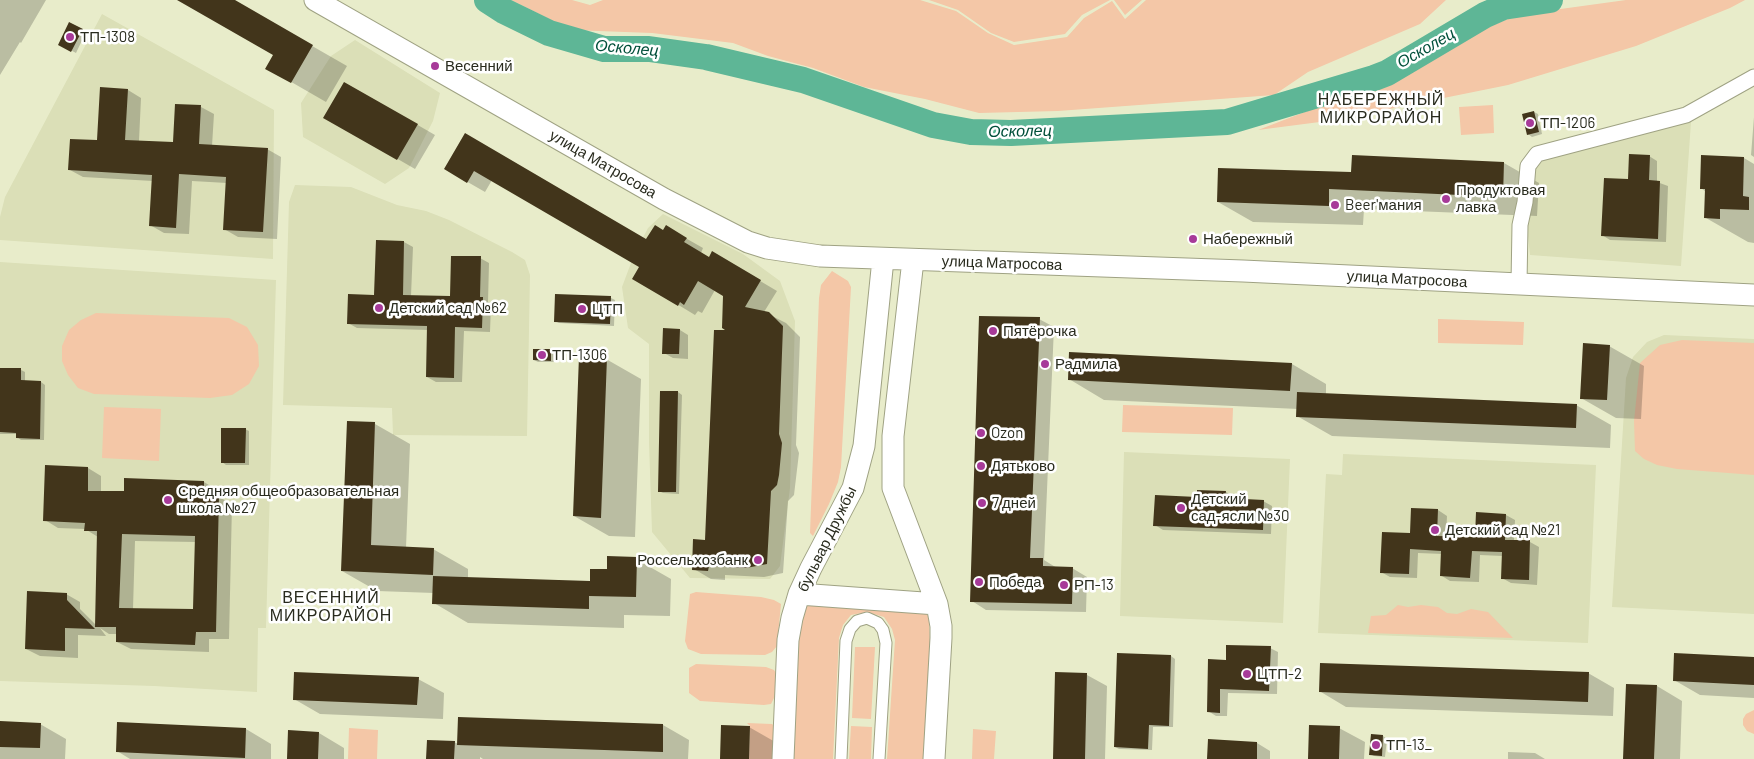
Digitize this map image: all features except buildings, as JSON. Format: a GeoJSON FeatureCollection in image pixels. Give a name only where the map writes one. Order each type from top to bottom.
{"type":"FeatureCollection","features":[{"type":"Feature","properties":{"kind":"main road","name":"улица Матросова"},"geometry":{"type":"LineString","coordinates":[[314,0],[664,199],[748,242],[767,248],[820,256],[1243,271],[1754,295]]}},
{"type":"Feature","properties":{"kind":"main road","name":"бульвар Дружбы"},"geometry":{"type":"LineString","coordinates":[[783,759],[788,640],[792,618],[799,594],[853,488],[864,446],[883,259]]}},
{"type":"Feature","properties":{"kind":"main road"},"geometry":{"type":"LineString","coordinates":[[913,260],[893,436],[892,488],[937,604],[941,638],[934,759]]}},
{"type":"Feature","properties":{"kind":"main road"},"geometry":{"type":"LineString","coordinates":[[799,594],[937,604]]}},
{"type":"Feature","properties":{"kind":"street"},"geometry":{"type":"LineString","coordinates":[[1518,284],[1520,225],[1525,202],[1528,166],[1536,154],[1686,115],[1754,77]]}},
{"type":"Feature","properties":{"kind":"street"},"geometry":{"type":"LineString","coordinates":[[841,759],[846,641],[856,621],[867,618],[878,623],[883,630],[886,643],[879,759]]}},
{"type":"Feature","properties":{"kind":"shaded area"},"geometry":{"type":"Polygon","coordinates":[[[511,0],[572,0],[590,5],[603,0],[920,0],[956,11],[988,33],[1014,45],[1067,37],[1084,18],[1112,1],[1125,19],[1146,0],[1446,0],[1420,24],[1308,72],[1274,95],[1058,111],[979,113],[925,99],[864,87],[813,68],[768,56],[733,43],[652,33],[571,30],[511,0]]]}},
{"type":"Feature","properties":{"kind":"shaded area"},"geometry":{"type":"Polygon","coordinates":[[[929,0],[1110,0],[1082,15],[1065,34],[1014,42],[991,33],[958,10],[929,0]]]}},
{"type":"Feature","properties":{"kind":"shaded area"},"geometry":{"type":"Polygon","coordinates":[[[1114,0],[1142,0],[1125,15],[1114,0]]]}},
{"type":"Feature","properties":{"kind":"shaded area"},"geometry":{"type":"Polygon","coordinates":[[[1626,0],[1745,0],[1730,8],[1636,46],[1508,85],[1335,120],[1258,130],[1414,70],[1470,35],[1517,15],[1626,0]]]}},
{"type":"Feature","properties":{"kind":"shaded area"},"geometry":{"type":"Polygon","coordinates":[[[102,14],[274,110],[273,259],[0,240],[0,217],[5,197],[102,14]]]}},
{"type":"Feature","properties":{"kind":"shaded area"},"geometry":{"type":"Polygon","coordinates":[[[355,40],[440,93],[433,121],[409,168],[385,184],[303,137],[301,103],[331,56],[355,40]]]}},
{"type":"Feature","properties":{"kind":"shaded area"},"geometry":{"type":"Polygon","coordinates":[[[1493,105],[1494,133],[1461,135],[1459,107],[1493,105]]]}},
{"type":"Feature","properties":{"kind":"shaded area"},"geometry":{"type":"Polygon","coordinates":[[[1678,120],[1691,122],[1681,266],[1530,255],[1521,169],[1543,155],[1678,120]]]}},
{"type":"Feature","properties":{"kind":"shaded area"},"geometry":{"type":"Polygon","coordinates":[[[295,185],[351,187],[397,205],[426,211],[449,220],[525,260],[530,275],[527,436],[393,435],[392,408],[283,405],[289,202],[295,185]]]}},
{"type":"Feature","properties":{"kind":"shaded area"},"geometry":{"type":"Polygon","coordinates":[[[663,214],[743,254],[780,281],[795,321],[790,488],[780,566],[770,579],[690,578],[652,532],[649,442],[649,344],[628,328],[622,287],[634,255],[648,228],[663,214]]]}},
{"type":"Feature","properties":{"kind":"shaded area"},"geometry":{"type":"Polygon","coordinates":[[[0,262],[276,280],[266,628],[258,628],[257,692],[154,686],[0,681],[0,262]]]}},
{"type":"Feature","properties":{"kind":"shaded area"},"geometry":{"type":"Polygon","coordinates":[[[832,271],[848,281],[851,287],[841,467],[838,482],[813,536],[810,533],[819,298],[821,285],[832,271]]]}},
{"type":"Feature","properties":{"kind":"shaded area"},"geometry":{"type":"Polygon","coordinates":[[[96,313],[229,318],[247,327],[258,345],[259,366],[249,384],[232,395],[210,398],[94,394],[78,388],[68,375],[62,361],[62,346],[69,330],[81,320],[96,313]]]}},
{"type":"Feature","properties":{"kind":"shaded area"},"geometry":{"type":"Polygon","coordinates":[[[1438,319],[1524,322],[1523,345],[1438,343],[1438,319]]]}},
{"type":"Feature","properties":{"kind":"shaded area"},"geometry":{"type":"Polygon","coordinates":[[[1664,335],[1754,339],[1754,614],[1612,607],[1626,378],[1633,357],[1647,342],[1664,335]]]}},
{"type":"Feature","properties":{"kind":"shaded area"},"geometry":{"type":"Polygon","coordinates":[[[1682,340],[1754,343],[1754,475],[1677,469],[1657,465],[1644,459],[1635,451],[1634,421],[1640,363],[1660,345],[1682,340]]]}},
{"type":"Feature","properties":{"kind":"shaded area"},"geometry":{"type":"Polygon","coordinates":[[[1123,405],[1233,408],[1232,435],[1122,432],[1123,405]]]}},
{"type":"Feature","properties":{"kind":"shaded area"},"geometry":{"type":"Polygon","coordinates":[[[104,407],[161,409],[159,461],[102,458],[104,407]]]}},
{"type":"Feature","properties":{"kind":"shaded area"},"geometry":{"type":"Polygon","coordinates":[[[1124,452],[1290,459],[1283,623],[1120,616],[1124,452]]]}},
{"type":"Feature","properties":{"kind":"shaded area"},"geometry":{"type":"Polygon","coordinates":[[[1343,454],[1596,465],[1588,643],[1318,633],[1326,474],[1342,475],[1343,454]]]}},
{"type":"Feature","properties":{"kind":"shaded area"},"geometry":{"type":"Polygon","coordinates":[[[696,592],[761,597],[781,604],[777,646],[772,652],[765,655],[701,654],[688,649],[685,641],[690,594],[696,592]]]}},
{"type":"Feature","properties":{"kind":"shaded area"},"geometry":{"type":"Polygon","coordinates":[[[808,601],[926,610],[929,619],[930,642],[923,759],[887,759],[895,640],[892,629],[884,617],[867,612],[851,615],[843,625],[839,638],[833,759],[792,759],[798,635],[808,601]]]}},
{"type":"Feature","properties":{"kind":"shaded area"},"geometry":{"type":"Polygon","coordinates":[[[1398,605],[1438,607],[1447,613],[1457,614],[1471,609],[1488,612],[1513,638],[1368,633],[1371,616],[1386,615],[1398,605]]]}},
{"type":"Feature","properties":{"kind":"shaded area"},"geometry":{"type":"Polygon","coordinates":[[[855,647],[875,647],[871,719],[852,718],[855,647]]]}},
{"type":"Feature","properties":{"kind":"shaded area"},"geometry":{"type":"Polygon","coordinates":[[[696,664],[766,667],[774,670],[777,675],[775,696],[771,704],[764,705],[700,701],[689,693],[689,668],[696,664]]]}},
{"type":"Feature","properties":{"kind":"shaded area"},"geometry":{"type":"Polygon","coordinates":[[[1754,710],[1754,734],[1747,731],[1743,725],[1743,719],[1746,714],[1754,710]]]}},
{"type":"Feature","properties":{"kind":"shaded area"},"geometry":{"type":"Polygon","coordinates":[[[747,723],[772,724],[775,727],[775,759],[749,759],[750,726],[747,723]]]}},
{"type":"Feature","properties":{"kind":"shaded area"},"geometry":{"type":"Polygon","coordinates":[[[851,726],[872,727],[871,759],[849,759],[851,726]]]}},
{"type":"Feature","properties":{"kind":"shaded area"},"geometry":{"type":"Polygon","coordinates":[[[349,728],[378,730],[377,759],[348,759],[349,728]]]}},
{"type":"Feature","properties":{"kind":"shaded area"},"geometry":{"type":"Polygon","coordinates":[[[973,729],[996,731],[994,759],[972,759],[973,729]]]}},
{"type":"Feature","properties":{"kind":"waterway","name":"Осколец"},"geometry":{"type":"LineString","coordinates":[[487,0],[504,11],[549,33],[604,49],[649,49],[706,57],[803,80],[933,125],[971,132],[1011,133],[1227,122],[1374,78],[1387,73],[1485,15],[1503,7],[1550,0]]}},
{"type":"Feature","properties":{"kind":"place","name":"ТП-1308"},"geometry":{"type":"Point","coordinates":[70,37]}},
{"type":"Feature","properties":{"kind":"place","name":"Весенний"},"geometry":{"type":"Point","coordinates":[435,66]}},
{"type":"Feature","properties":{"kind":"place","name":"ТП-1206"},"geometry":{"type":"Point","coordinates":[1530,123]}},
{"type":"Feature","properties":{"kind":"place","name":"Продуктовая лавка"},"geometry":{"type":"Point","coordinates":[1446,199]}},
{"type":"Feature","properties":{"kind":"place","name":"Beer'мания"},"geometry":{"type":"Point","coordinates":[1335,205]}},
{"type":"Feature","properties":{"kind":"place","name":"Набережный"},"geometry":{"type":"Point","coordinates":[1193,239]}},
{"type":"Feature","properties":{"kind":"place","name":"Детский сад №62"},"geometry":{"type":"Point","coordinates":[379,308]}},
{"type":"Feature","properties":{"kind":"place","name":"ЦТП"},"geometry":{"type":"Point","coordinates":[582,309]}},
{"type":"Feature","properties":{"kind":"place","name":"Пятёрочка"},"geometry":{"type":"Point","coordinates":[993,331]}},
{"type":"Feature","properties":{"kind":"place","name":"ТП-1306"},"geometry":{"type":"Point","coordinates":[542,355]}},
{"type":"Feature","properties":{"kind":"place","name":"Радмила"},"geometry":{"type":"Point","coordinates":[1045,364]}},
{"type":"Feature","properties":{"kind":"place","name":"Ozon"},"geometry":{"type":"Point","coordinates":[981,433]}},
{"type":"Feature","properties":{"kind":"place","name":"Дятьково"},"geometry":{"type":"Point","coordinates":[981,466]}},
{"type":"Feature","properties":{"kind":"place","name":"Средняя общеобразовательная школа №27"},"geometry":{"type":"Point","coordinates":[168,500]}},
{"type":"Feature","properties":{"kind":"place","name":"7 дней"},"geometry":{"type":"Point","coordinates":[982,503]}},
{"type":"Feature","properties":{"kind":"place","name":"Детский сад-ясли №30"},"geometry":{"type":"Point","coordinates":[1181,508]}},
{"type":"Feature","properties":{"kind":"place","name":"Детский сад №21"},"geometry":{"type":"Point","coordinates":[1435,530]}},
{"type":"Feature","properties":{"kind":"place","name":"Россельхозбанк"},"geometry":{"type":"Point","coordinates":[758,560]}},
{"type":"Feature","properties":{"kind":"place","name":"Победа"},"geometry":{"type":"Point","coordinates":[979,582]}},
{"type":"Feature","properties":{"kind":"place","name":"РП-13"},"geometry":{"type":"Point","coordinates":[1064,585]}},
{"type":"Feature","properties":{"kind":"place","name":"ЦТП-2"},"geometry":{"type":"Point","coordinates":[1247,674]}},
{"type":"Feature","properties":{"kind":"place","name":"ТП-13_"},"geometry":{"type":"Point","coordinates":[1376,745]}},
{"type":"Feature","properties":{"kind":"district","name":"НАБЕРЕЖНЫЙ МИКРОРАЙОН"},"geometry":{"type":"Point","coordinates":[1381,109]}},
{"type":"Feature","properties":{"kind":"district","name":"ВЕСЕННИЙ МИКРОРАЙОН"},"geometry":{"type":"Point","coordinates":[331,607]}}]}
